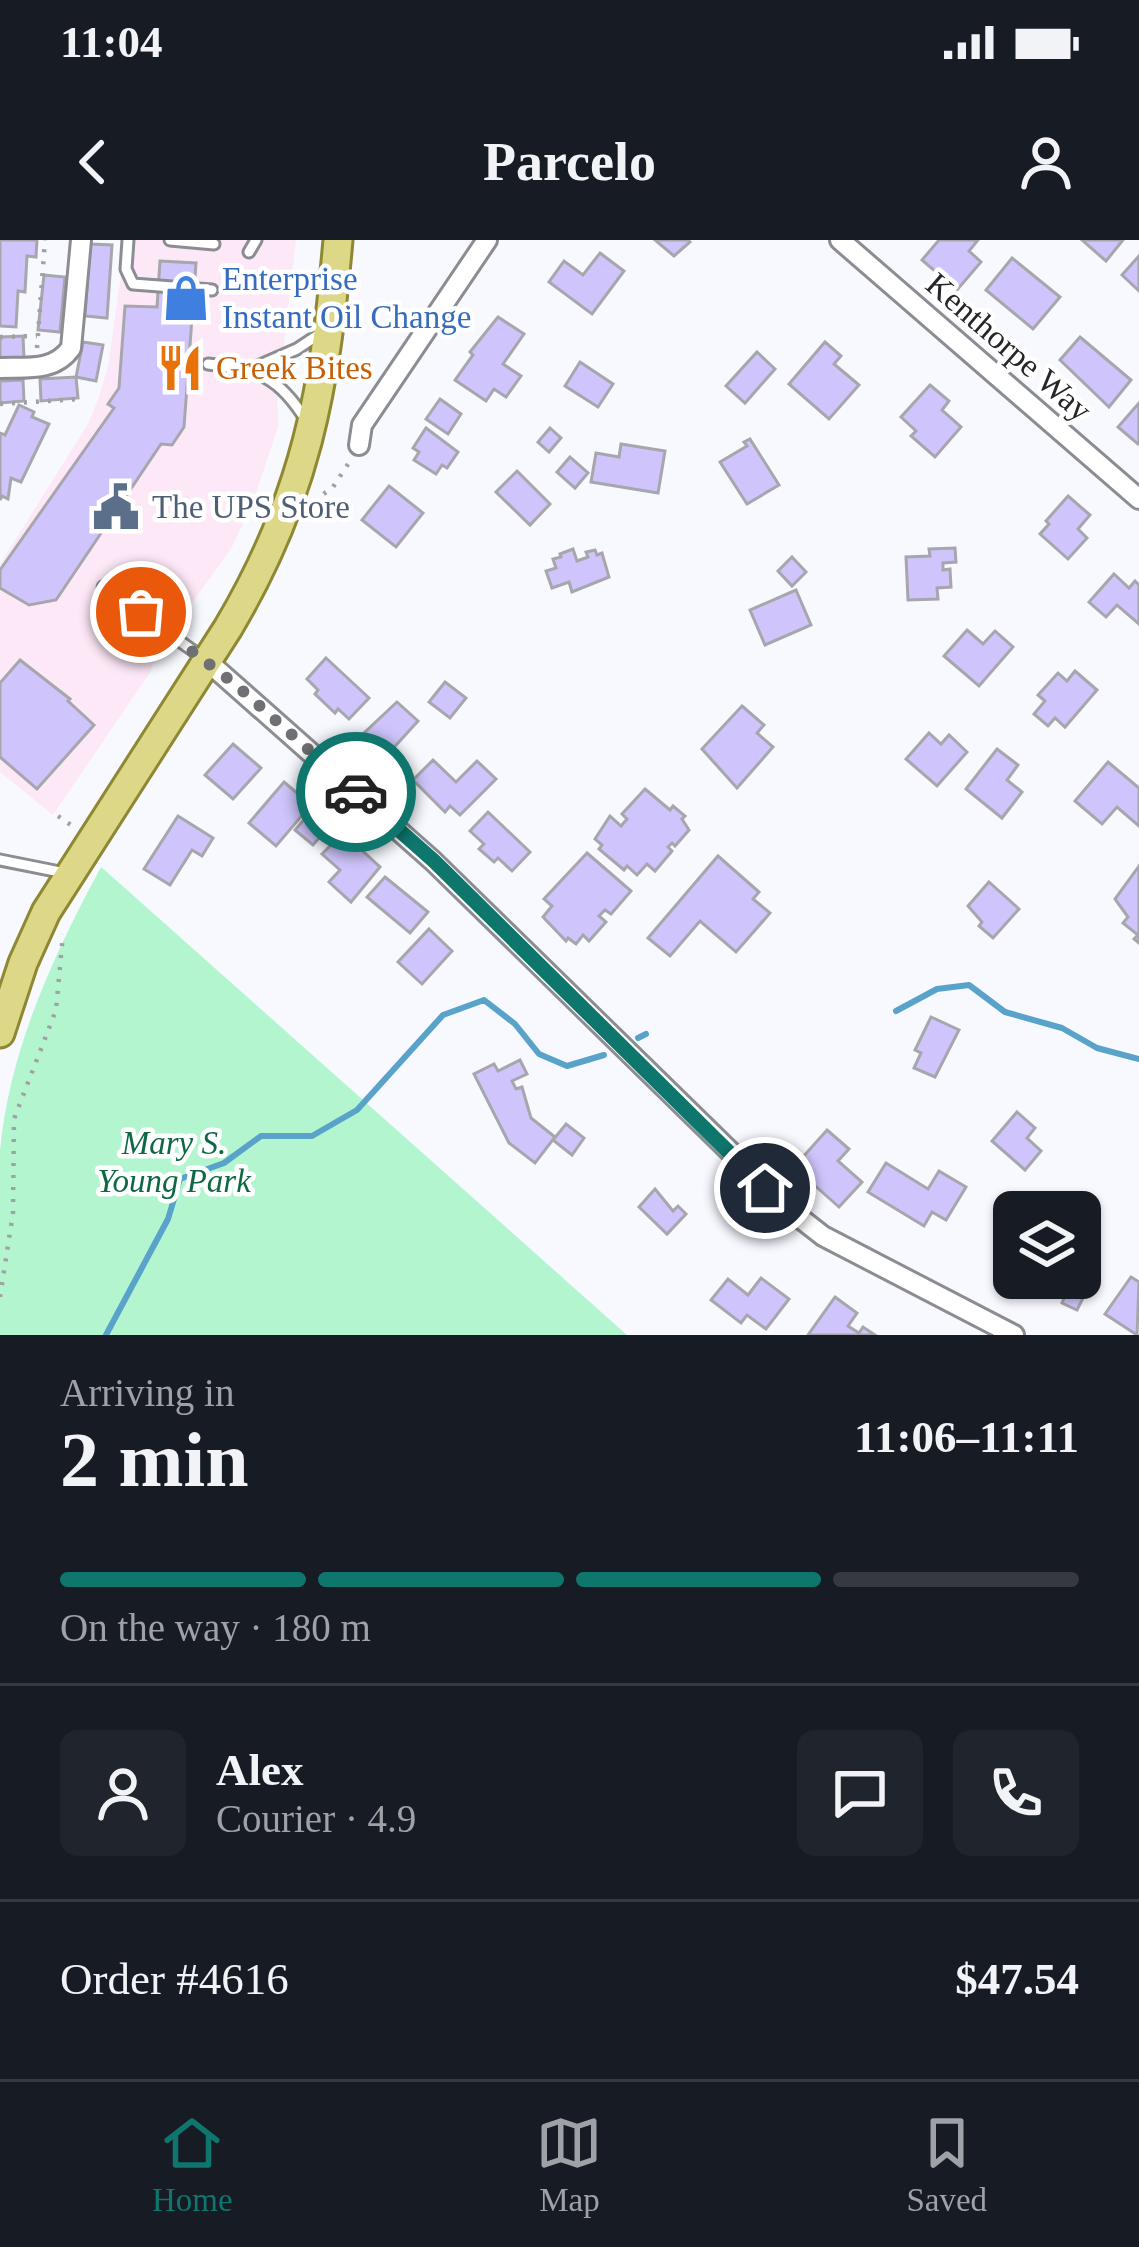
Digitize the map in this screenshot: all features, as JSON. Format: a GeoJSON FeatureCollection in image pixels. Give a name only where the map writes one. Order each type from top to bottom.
{"type":"FeatureCollection","features":[{"type":"Feature","properties":{"kind":"main road"},"geometry":{"type":"LineString","coordinates":[[0,1034],[23,962],[68,873],[253,586],[283,520],[313,432],[338,240]]}},
{"type":"Feature","properties":{"kind":"street"},"geometry":{"type":"LineString","coordinates":[[0,368],[49,366],[62,361],[71,348],[81,240]]}},
{"type":"Feature","properties":{"kind":"street"},"geometry":{"type":"LineString","coordinates":[[359,445],[362,425],[487,240]]}},
{"type":"Feature","properties":{"kind":"street","name":"Kenthorpe Way"},"geometry":{"type":"LineString","coordinates":[[850,244],[1139,499]]}},
{"type":"Feature","properties":{"kind":"street"},"geometry":{"type":"LineString","coordinates":[[207,661],[434,861],[791,1211],[823,1236],[1014,1335]]}},
{"type":"Feature","properties":{"kind":"lane"},"geometry":{"type":"LineString","coordinates":[[128,240],[126,269],[134,284],[212,290]]}},
{"type":"Feature","properties":{"kind":"lane"},"geometry":{"type":"LineString","coordinates":[[170,240],[214,244]]}},
{"type":"Feature","properties":{"kind":"lane"},"geometry":{"type":"LineString","coordinates":[[249,253],[256,240]]}},
{"type":"Feature","properties":{"kind":"lane"},"geometry":{"type":"LineString","coordinates":[[251,369],[297,349],[330,326]]}},
{"type":"Feature","properties":{"kind":"lane"},"geometry":{"type":"LineString","coordinates":[[208,364],[251,369],[283,388],[313,432]]}},
{"type":"Feature","properties":{"kind":"lane"},"geometry":{"type":"LineString","coordinates":[[103,587],[207,661]]}},
{"type":"Feature","properties":{"kind":"lane"},"geometry":{"type":"LineString","coordinates":[[0,860],[68,873]]}},
{"type":"Feature","properties":{"kind":"path"},"geometry":{"type":"LineString","coordinates":[[36,355],[45,240]]}},
{"type":"Feature","properties":{"kind":"path"},"geometry":{"type":"LineString","coordinates":[[0,337],[37,336]]}},
{"type":"Feature","properties":{"kind":"path"},"geometry":{"type":"LineString","coordinates":[[0,404],[80,399]]}},
{"type":"Feature","properties":{"kind":"path"},"geometry":{"type":"LineString","coordinates":[[283,520],[333,487],[359,445]]}},
{"type":"Feature","properties":{"kind":"path"},"geometry":{"type":"LineString","coordinates":[[0,1297],[13,1213],[14,1119],[56,1010],[63,935]]}},
{"type":"Feature","properties":{"kind":"shaded area"},"geometry":{"type":"Polygon","coordinates":[[[126,240],[296,240],[277,404],[279,424],[253,502],[231,549],[156,652],[151,671],[53,815],[0,772],[0,564],[88,424],[98,400],[108,366],[126,240]]]}},
{"type":"Feature","properties":{"kind":"green space","name":"Mary S. Young Park"},"geometry":{"type":"Polygon","coordinates":[[[101,867],[627,1335],[0,1335],[0,1151],[5,1113],[36,1004],[101,867]]]}},
{"type":"Feature","properties":{"kind":"building"},"geometry":{"type":"Polygon","coordinates":[[[0,240],[37,240],[36,257],[27,256],[25,292],[18,291],[16,327],[0,326],[0,240]]]}},
{"type":"Feature","properties":{"kind":"building"},"geometry":{"type":"Polygon","coordinates":[[[655,240],[688,240],[690,242],[674,256],[655,240]]]}},
{"type":"Feature","properties":{"kind":"building"},"geometry":{"type":"Polygon","coordinates":[[[939,240],[978,240],[969,251],[981,262],[957,290],[922,260],[939,240]]]}},
{"type":"Feature","properties":{"kind":"building"},"geometry":{"type":"Polygon","coordinates":[[[1082,240],[1123,240],[1106,261],[1082,240]]]}},
{"type":"Feature","properties":{"kind":"building"},"geometry":{"type":"Polygon","coordinates":[[[90,244],[112,245],[107,318],[85,316],[90,244]]]}},
{"type":"Feature","properties":{"kind":"building"},"geometry":{"type":"Polygon","coordinates":[[[600,253],[624,271],[592,314],[549,282],[564,261],[583,275],[600,253]]]}},
{"type":"Feature","properties":{"kind":"building"},"geometry":{"type":"Polygon","coordinates":[[[1139,256],[1139,291],[1122,275],[1139,256]]]}},
{"type":"Feature","properties":{"kind":"building"},"geometry":{"type":"Polygon","coordinates":[[[1012,258],[1060,297],[1033,329],[986,290],[1012,258]]]}},
{"type":"Feature","properties":{"kind":"building"},"geometry":{"type":"Polygon","coordinates":[[[160,261],[196,263],[184,427],[172,445],[161,444],[56,600],[29,605],[0,588],[0,570],[114,408],[108,404],[119,388],[125,306],[157,307],[160,261]]]}},
{"type":"Feature","properties":{"kind":"building"},"geometry":{"type":"Polygon","coordinates":[[[44,275],[65,277],[60,332],[38,330],[44,275]]]}},
{"type":"Feature","properties":{"kind":"building"},"geometry":{"type":"Polygon","coordinates":[[[498,317],[524,334],[503,364],[521,376],[506,397],[494,389],[486,401],[455,380],[498,317]]]}},
{"type":"Feature","properties":{"kind":"building"},"geometry":{"type":"Polygon","coordinates":[[[23,336],[24,358],[0,359],[0,337],[23,336]]]}},
{"type":"Feature","properties":{"kind":"building"},"geometry":{"type":"Polygon","coordinates":[[[1080,337],[1131,380],[1109,407],[1060,360],[1080,337]]]}},
{"type":"Feature","properties":{"kind":"building"},"geometry":{"type":"Polygon","coordinates":[[[83,342],[103,345],[96,381],[76,377],[83,342]]]}},
{"type":"Feature","properties":{"kind":"building"},"geometry":{"type":"Polygon","coordinates":[[[825,342],[841,356],[834,364],[859,385],[829,419],[789,384],[825,342]]]}},
{"type":"Feature","properties":{"kind":"building"},"geometry":{"type":"Polygon","coordinates":[[[757,352],[775,369],[745,403],[726,386],[757,352]]]}},
{"type":"Feature","properties":{"kind":"building"},"geometry":{"type":"Polygon","coordinates":[[[580,362],[613,384],[598,407],[565,386],[580,362]]]}},
{"type":"Feature","properties":{"kind":"building"},"geometry":{"type":"Polygon","coordinates":[[[76,377],[78,398],[41,401],[40,379],[76,377]]]}},
{"type":"Feature","properties":{"kind":"building"},"geometry":{"type":"Polygon","coordinates":[[[23,380],[24,401],[0,403],[0,381],[23,380]]]}},
{"type":"Feature","properties":{"kind":"building"},"geometry":{"type":"Polygon","coordinates":[[[930,385],[949,401],[942,410],[961,427],[935,457],[911,436],[916,431],[901,417],[930,385]]]}},
{"type":"Feature","properties":{"kind":"building"},"geometry":{"type":"Polygon","coordinates":[[[440,399],[461,414],[448,434],[426,419],[440,399]]]}},
{"type":"Feature","properties":{"kind":"building"},"geometry":{"type":"Polygon","coordinates":[[[1139,403],[1139,443],[1138,444],[1118,427],[1139,403]]]}},
{"type":"Feature","properties":{"kind":"building"},"geometry":{"type":"Polygon","coordinates":[[[19,405],[49,424],[21,482],[11,478],[8,499],[2,496],[0,500],[0,433],[5,435],[19,405]]]}},
{"type":"Feature","properties":{"kind":"building"},"geometry":{"type":"Polygon","coordinates":[[[426,428],[458,452],[436,474],[414,460],[419,452],[413,448],[426,428]]]}},
{"type":"Feature","properties":{"kind":"building"},"geometry":{"type":"Polygon","coordinates":[[[550,428],[561,438],[549,452],[538,442],[550,428]]]}},
{"type":"Feature","properties":{"kind":"building"},"geometry":{"type":"Polygon","coordinates":[[[750,439],[779,485],[747,504],[720,462],[747,446],[744,442],[750,439]]]}},
{"type":"Feature","properties":{"kind":"building"},"geometry":{"type":"Polygon","coordinates":[[[621,444],[665,451],[658,493],[591,482],[596,453],[619,457],[621,444]]]}},
{"type":"Feature","properties":{"kind":"building"},"geometry":{"type":"Polygon","coordinates":[[[570,457],[588,473],[575,488],[557,472],[570,457]]]}},
{"type":"Feature","properties":{"kind":"building"},"geometry":{"type":"Polygon","coordinates":[[[517,471],[550,504],[530,525],[496,492],[517,471]]]}},
{"type":"Feature","properties":{"kind":"building"},"geometry":{"type":"Polygon","coordinates":[[[389,486],[423,513],[396,547],[362,520],[389,486]]]}},
{"type":"Feature","properties":{"kind":"building"},"geometry":{"type":"Polygon","coordinates":[[[1068,496],[1090,515],[1078,529],[1087,538],[1068,559],[1040,534],[1068,496]]]}},
{"type":"Feature","properties":{"kind":"building"},"geometry":{"type":"Polygon","coordinates":[[[955,548],[956,562],[943,563],[943,570],[950,569],[951,587],[937,588],[938,599],[908,600],[906,557],[930,556],[929,549],[955,548]]]}},
{"type":"Feature","properties":{"kind":"building"},"geometry":{"type":"Polygon","coordinates":[[[573,549],[577,561],[588,557],[586,552],[602,553],[609,577],[572,592],[569,582],[552,588],[546,571],[556,568],[553,559],[573,549]]]}},
{"type":"Feature","properties":{"kind":"building"},"geometry":{"type":"Polygon","coordinates":[[[792,557],[806,572],[792,586],[778,571],[792,557]]]}},
{"type":"Feature","properties":{"kind":"building"},"geometry":{"type":"Polygon","coordinates":[[[1114,574],[1129,588],[1135,581],[1139,585],[1139,624],[1117,605],[1106,617],[1089,602],[1114,574]]]}},
{"type":"Feature","properties":{"kind":"building"},"geometry":{"type":"Polygon","coordinates":[[[796,590],[811,625],[765,645],[750,610],[796,590]]]}},
{"type":"Feature","properties":{"kind":"building"},"geometry":{"type":"Polygon","coordinates":[[[967,630],[983,644],[995,631],[1013,647],[979,686],[944,656],[967,630]]]}},
{"type":"Feature","properties":{"kind":"building"},"geometry":{"type":"Polygon","coordinates":[[[326,658],[369,698],[349,719],[315,694],[318,690],[307,679],[326,658]]]}},
{"type":"Feature","properties":{"kind":"building"},"geometry":{"type":"Polygon","coordinates":[[[20,660],[70,699],[94,725],[37,789],[0,757],[0,683],[20,660]]]}},
{"type":"Feature","properties":{"kind":"building"},"geometry":{"type":"Polygon","coordinates":[[[1075,671],[1097,690],[1065,727],[1055,718],[1048,726],[1034,714],[1045,701],[1038,695],[1058,673],[1067,681],[1075,671]]]}},
{"type":"Feature","properties":{"kind":"building"},"geometry":{"type":"Polygon","coordinates":[[[445,682],[466,698],[450,718],[429,702],[445,682]]]}},
{"type":"Feature","properties":{"kind":"building"},"geometry":{"type":"Polygon","coordinates":[[[397,702],[418,721],[388,754],[364,733],[397,702]]]}},
{"type":"Feature","properties":{"kind":"building"},"geometry":{"type":"Polygon","coordinates":[[[742,706],[764,725],[757,733],[773,747],[737,788],[702,749],[742,706]]]}},
{"type":"Feature","properties":{"kind":"building"},"geometry":{"type":"Polygon","coordinates":[[[929,733],[941,744],[949,735],[967,752],[937,786],[906,759],[929,733]]]}},
{"type":"Feature","properties":{"kind":"building"},"geometry":{"type":"Polygon","coordinates":[[[233,744],[261,768],[233,799],[205,775],[233,744]]]}},
{"type":"Feature","properties":{"kind":"building"},"geometry":{"type":"Polygon","coordinates":[[[997,749],[1018,765],[1007,780],[1022,792],[1002,818],[966,789],[997,749]]]}},
{"type":"Feature","properties":{"kind":"building"},"geometry":{"type":"Polygon","coordinates":[[[433,760],[456,782],[477,761],[496,779],[460,815],[450,806],[445,812],[413,780],[433,760]]]}},
{"type":"Feature","properties":{"kind":"building"},"geometry":{"type":"Polygon","coordinates":[[[1108,762],[1139,788],[1139,826],[1117,807],[1102,824],[1075,801],[1108,762]]]}},
{"type":"Feature","properties":{"kind":"building"},"geometry":{"type":"Polygon","coordinates":[[[284,782],[311,805],[276,846],[249,823],[284,782]]]}},
{"type":"Feature","properties":{"kind":"building"},"geometry":{"type":"Polygon","coordinates":[[[645,789],[685,816],[682,819],[689,830],[675,846],[668,847],[672,851],[655,871],[647,864],[637,875],[599,849],[602,845],[595,839],[610,816],[621,826],[627,819],[622,814],[645,789]]]}},
{"type":"Feature","properties":{"kind":"building"},"geometry":{"type":"Polygon","coordinates":[[[313,809],[331,824],[313,845],[295,830],[313,809]]]}},
{"type":"Feature","properties":{"kind":"building"},"geometry":{"type":"Polygon","coordinates":[[[488,812],[530,852],[512,871],[479,849],[484,844],[470,831],[488,812]]]}},
{"type":"Feature","properties":{"kind":"building"},"geometry":{"type":"Polygon","coordinates":[[[178,816],[213,838],[202,856],[192,850],[170,885],[144,869],[178,816]]]}},
{"type":"Feature","properties":{"kind":"building"},"geometry":{"type":"Polygon","coordinates":[[[343,833],[380,867],[351,902],[329,882],[340,870],[322,854],[343,833]]]}},
{"type":"Feature","properties":{"kind":"building"},"geometry":{"type":"Polygon","coordinates":[[[587,853],[631,891],[611,914],[605,910],[599,916],[606,922],[589,941],[583,935],[576,944],[566,941],[543,917],[552,906],[544,899],[587,853]]]}},
{"type":"Feature","properties":{"kind":"building"},"geometry":{"type":"Polygon","coordinates":[[[718,856],[759,892],[753,899],[770,913],[736,952],[700,921],[670,956],[648,938],[718,856]]]}},
{"type":"Feature","properties":{"kind":"building"},"geometry":{"type":"Polygon","coordinates":[[[1139,866],[1139,943],[1134,939],[1138,935],[1123,923],[1128,917],[1115,899],[1139,866]]]}},
{"type":"Feature","properties":{"kind":"building"},"geometry":{"type":"Polygon","coordinates":[[[385,877],[428,912],[410,933],[367,897],[385,877]]]}},
{"type":"Feature","properties":{"kind":"building"},"geometry":{"type":"Polygon","coordinates":[[[989,882],[1019,909],[993,938],[979,926],[982,922],[968,906],[989,882]]]}},
{"type":"Feature","properties":{"kind":"building"},"geometry":{"type":"Polygon","coordinates":[[[429,929],[452,951],[422,984],[398,962],[429,929]]]}},
{"type":"Feature","properties":{"kind":"building"},"geometry":{"type":"Polygon","coordinates":[[[931,1017],[959,1030],[935,1077],[914,1068],[921,1053],[915,1050],[931,1017]]]}},
{"type":"Feature","properties":{"kind":"building"},"geometry":{"type":"Polygon","coordinates":[[[520,1060],[527,1074],[512,1081],[516,1089],[522,1087],[531,1118],[555,1137],[535,1163],[509,1143],[474,1074],[494,1064],[498,1071],[520,1060]]]}},
{"type":"Feature","properties":{"kind":"building"},"geometry":{"type":"Polygon","coordinates":[[[1017,1112],[1035,1128],[1027,1138],[1041,1151],[1025,1170],[992,1141],[1017,1112]]]}},
{"type":"Feature","properties":{"kind":"building"},"geometry":{"type":"Polygon","coordinates":[[[566,1124],[584,1138],[572,1155],[553,1140],[566,1124]]]}},
{"type":"Feature","properties":{"kind":"building"},"geometry":{"type":"Polygon","coordinates":[[[827,1130],[849,1149],[838,1161],[862,1182],[839,1207],[794,1167],[827,1130]]]}},
{"type":"Feature","properties":{"kind":"building"},"geometry":{"type":"Polygon","coordinates":[[[886,1163],[928,1189],[939,1171],[966,1187],[946,1220],[932,1212],[924,1226],[868,1192],[886,1163]]]}},
{"type":"Feature","properties":{"kind":"building"},"geometry":{"type":"Polygon","coordinates":[[[655,1189],[673,1211],[678,1206],[686,1214],[667,1234],[639,1207],[655,1189]]]}},
{"type":"Feature","properties":{"kind":"building"},"geometry":{"type":"Polygon","coordinates":[[[1131,1277],[1139,1282],[1137,1335],[1105,1314],[1131,1277]]]}},
{"type":"Feature","properties":{"kind":"building"},"geometry":{"type":"Polygon","coordinates":[[[761,1278],[789,1299],[766,1329],[747,1315],[741,1323],[711,1300],[728,1279],[748,1295],[761,1278]]]}},
{"type":"Feature","properties":{"kind":"building"},"geometry":{"type":"Polygon","coordinates":[[[835,1297],[857,1313],[848,1326],[859,1333],[863,1327],[875,1335],[808,1335],[835,1297]]]}},
{"type":"Feature","properties":{"kind":"building"},"geometry":{"type":"Polygon","coordinates":[[[1064,1299],[1082,1299],[1077,1310],[1062,1303],[1064,1299]]]}},
{"type":"Feature","properties":{"kind":"waterway"},"geometry":{"type":"LineString","coordinates":[[896,1011],[937,989],[969,985],[1005,1012],[1062,1028],[1097,1048],[1139,1059]]}},
{"type":"Feature","properties":{"kind":"waterway"},"geometry":{"type":"LineString","coordinates":[[106,1335],[168,1219],[180,1179],[224,1163],[261,1136],[312,1136],[357,1110],[443,1015],[484,1000],[515,1024],[539,1054],[567,1066],[604,1055]]}},
{"type":"Feature","properties":{"kind":"waterway"},"geometry":{"type":"LineString","coordinates":[[638,1038],[646,1034]]}},
{"type":"Feature","properties":{"kind":"way so far"},"geometry":{"type":"LineString","coordinates":[[141,612],[235,684],[356,792]]}},
{"type":"Feature","properties":{"kind":"place","name":"Enterprise Instant Oil Change"},"geometry":{"type":"Point","coordinates":[186,298]}},
{"type":"Feature","properties":{"kind":"place","name":"Greek Bites"},"geometry":{"type":"Point","coordinates":[180,368]}},
{"type":"Feature","properties":{"kind":"place","name":"The UPS Store"},"geometry":{"type":"Point","coordinates":[116,507]}},
{"type":"Feature","properties":{"kind":"route"},"geometry":{"type":"LineString","coordinates":[[356,792],[434,861],[765,1188]]}}]}
